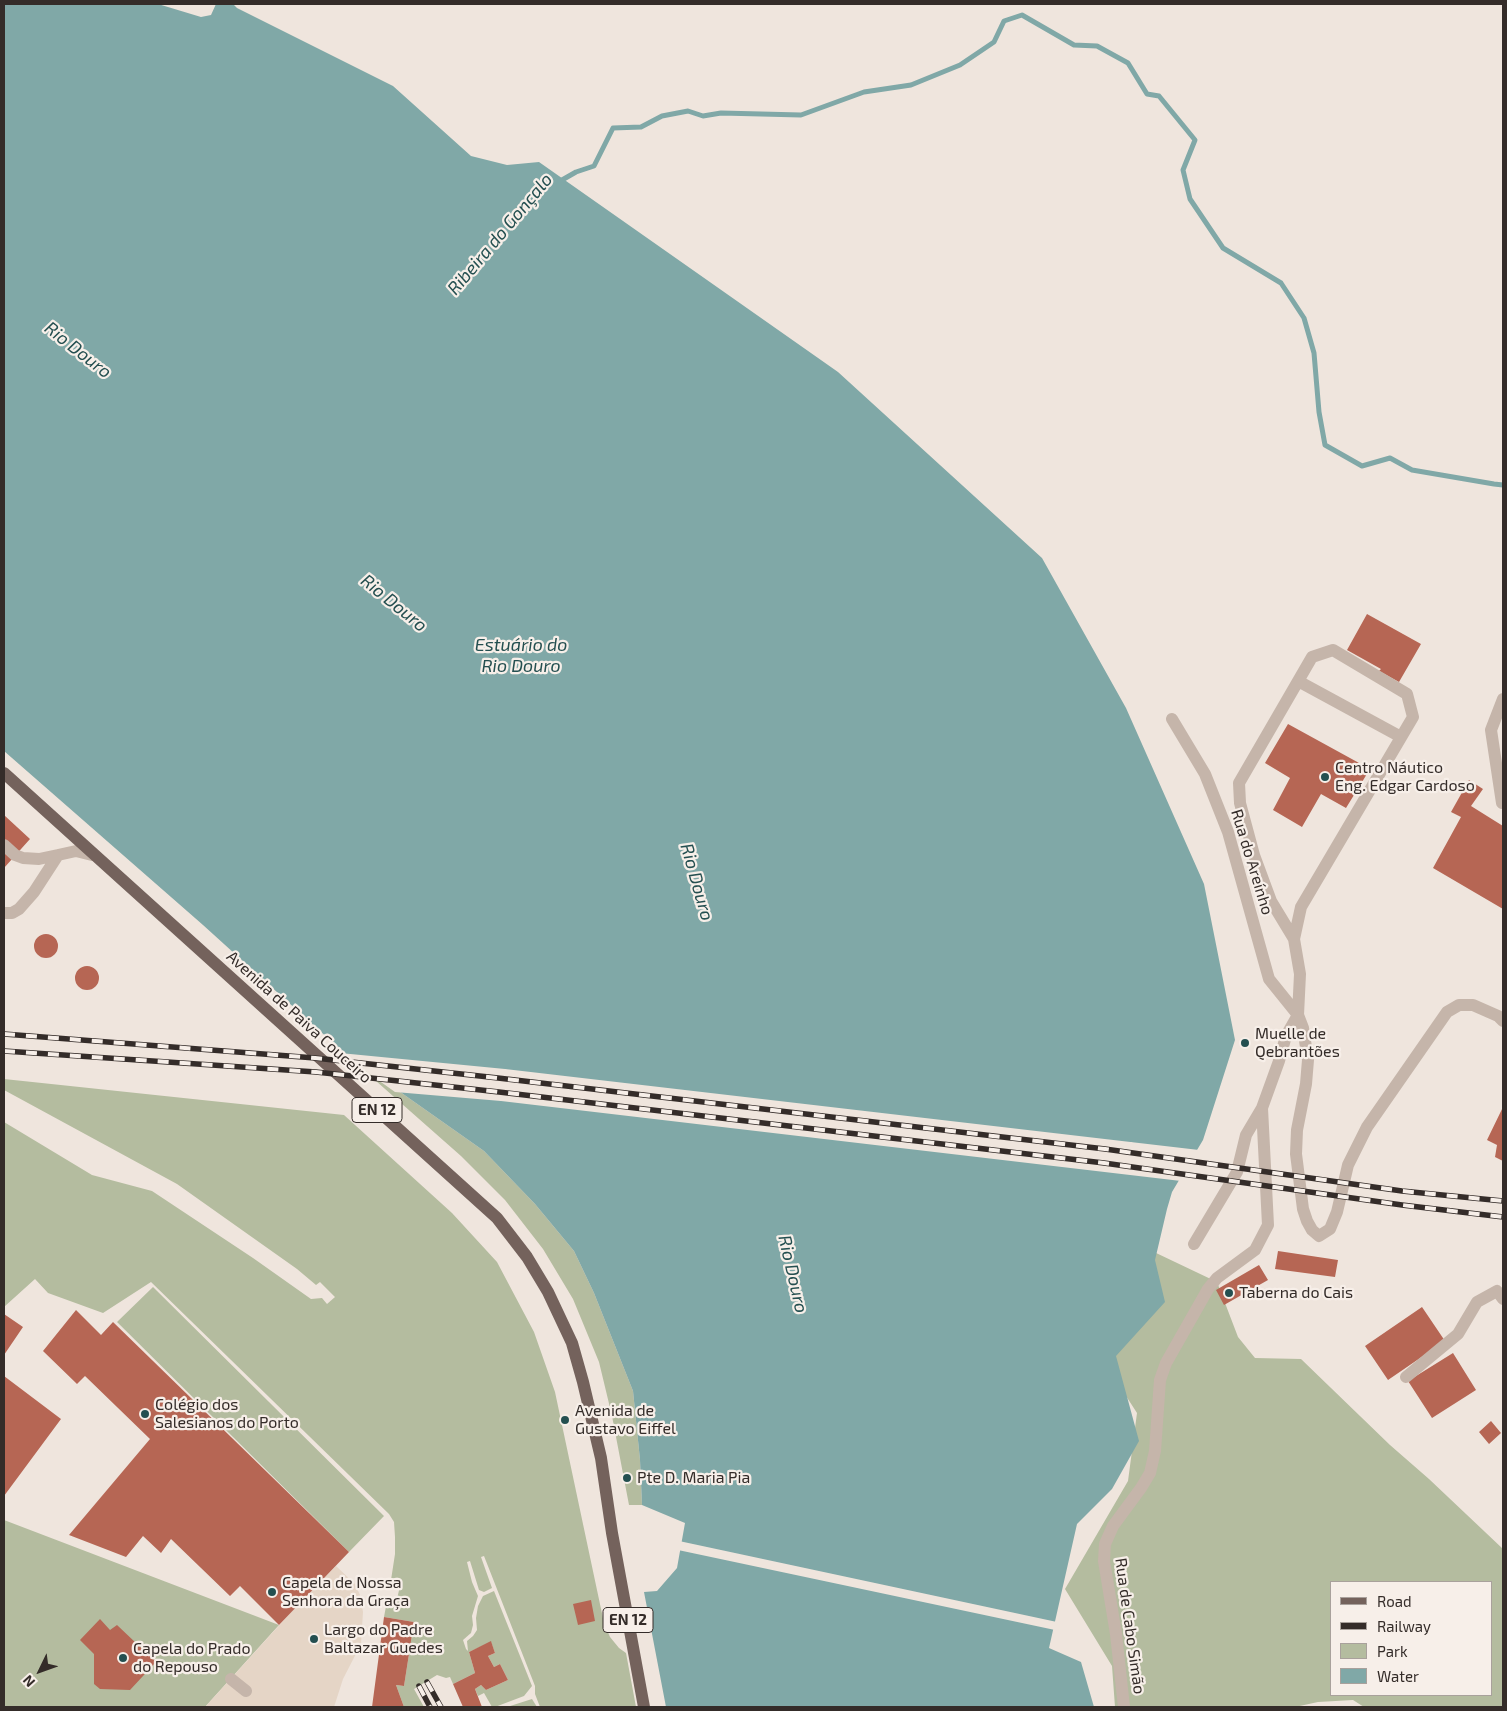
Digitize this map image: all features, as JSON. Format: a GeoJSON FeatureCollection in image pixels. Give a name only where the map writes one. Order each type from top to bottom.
{"type":"FeatureCollection","features":[{"type":"Feature","properties":{"kind":"main road","name":"Avenida de Paiva Couceiro"},"geometry":{"type":"LineString","coordinates":[[4,774],[497,1218],[527,1257],[548,1292],[572,1343],[583,1382],[601,1458],[612,1533],[644,1707]]}},
{"type":"Feature","properties":{"kind":"street"},"geometry":{"type":"LineString","coordinates":[[1294,939],[1271,902],[1254,855],[1240,803],[1239,783],[1312,657],[1332,650],[1408,694],[1413,717],[1301,907],[1294,939],[1300,974],[1298,1015],[1307,1043],[1308,1060],[1306,1084],[1297,1130],[1296,1154],[1303,1209],[1312,1230],[1319,1236],[1330,1229],[1337,1212],[1348,1165],[1367,1126],[1447,1012],[1459,1005],[1473,1005],[1498,1016],[1503,1021]]}},
{"type":"Feature","properties":{"kind":"street"},"geometry":{"type":"LineString","coordinates":[[1298,681],[1401,737]]}},
{"type":"Feature","properties":{"kind":"street"},"geometry":{"type":"LineString","coordinates":[[1502,803],[1490,730],[1503,700]]}},
{"type":"Feature","properties":{"kind":"street","name":"Rua do Areínho"},"geometry":{"type":"LineString","coordinates":[[1172,719],[1205,774],[1228,832],[1269,979],[1298,1015]]}},
{"type":"Feature","properties":{"kind":"street"},"geometry":{"type":"LineString","coordinates":[[4,845],[15,855],[23,858],[39,859],[76,851],[92,855]]}},
{"type":"Feature","properties":{"kind":"street"},"geometry":{"type":"LineString","coordinates":[[4,913],[12,913],[19,909],[34,892],[58,855]]}},
{"type":"Feature","properties":{"kind":"street"},"geometry":{"type":"LineString","coordinates":[[1194,1244],[1237,1172],[1246,1135],[1262,1108],[1286,1036],[1298,1015]]}},
{"type":"Feature","properties":{"kind":"street","name":"Rua de Cabo Simão"},"geometry":{"type":"LineString","coordinates":[[1124,1707],[1116,1634],[1104,1561],[1105,1544],[1113,1526],[1150,1473],[1155,1451],[1159,1385],[1163,1369],[1208,1289],[1217,1278],[1255,1250],[1268,1225],[1262,1108]]}},
{"type":"Feature","properties":{"kind":"street"},"geometry":{"type":"LineString","coordinates":[[1406,1377],[1458,1334],[1477,1302],[1497,1292],[1503,1298]]}},
{"type":"Feature","properties":{"kind":"street"},"geometry":{"type":"LineString","coordinates":[[231,1679],[246,1691]]}},
{"type":"Feature","properties":{"kind":"green space"},"geometry":{"type":"Polygon","coordinates":[[[342,1051],[484,1151],[535,1204],[574,1251],[594,1293],[633,1391],[640,1460],[642,1505],[629,1505],[612,1416],[599,1362],[573,1299],[543,1249],[505,1200],[461,1156],[342,1051]]]}},
{"type":"Feature","properties":{"kind":"green space"},"geometry":{"type":"Polygon","coordinates":[[[4,1079],[344,1115],[452,1213],[497,1262],[534,1332],[555,1392],[604,1623],[610,1637],[626,1653],[636,1707],[540,1707],[535,1694],[535,1686],[484,1556],[481,1557],[492,1588],[484,1592],[479,1590],[470,1561],[467,1562],[478,1596],[472,1616],[473,1625],[471,1633],[463,1640],[466,1649],[468,1651],[467,1641],[477,1630],[478,1606],[483,1596],[494,1591],[532,1686],[524,1696],[495,1707],[492,1707],[484,1693],[478,1696],[475,1689],[481,1685],[486,1690],[508,1680],[500,1664],[494,1667],[488,1656],[495,1653],[491,1642],[469,1652],[475,1673],[453,1684],[450,1677],[446,1678],[437,1675],[414,1689],[424,1707],[404,1707],[396,1685],[404,1686],[414,1622],[384,1617],[387,1601],[396,1603],[401,1582],[391,1580],[395,1554],[395,1537],[394,1522],[389,1514],[151,1282],[103,1313],[48,1293],[35,1279],[4,1307],[4,1122],[92,1175],[152,1191],[311,1299],[322,1298],[327,1304],[335,1297],[320,1282],[316,1285],[297,1269],[177,1184],[4,1090],[4,1079]]]}},
{"type":"Feature","properties":{"kind":"green space"},"geometry":{"type":"Polygon","coordinates":[[[1154,1252],[1217,1282],[1238,1337],[1255,1358],[1301,1359],[1390,1445],[1503,1549],[1503,1707],[1364,1707],[1353,1700],[1318,1702],[1295,1707],[1115,1707],[1112,1666],[1065,1589],[1128,1481],[1137,1413],[1117,1382],[1093,1355],[1154,1252]]]}},
{"type":"Feature","properties":{"kind":"green space"},"geometry":{"type":"Polygon","coordinates":[[[153,1287],[384,1516],[349,1552],[117,1322],[153,1287]]]}},
{"type":"Feature","properties":{"kind":"green space"},"geometry":{"type":"Polygon","coordinates":[[[4,1520],[279,1625],[205,1707],[4,1707],[4,1520]]]}},
{"type":"Feature","properties":{"kind":"green space"},"geometry":{"type":"Polygon","coordinates":[[[532,1699],[537,1707],[507,1707],[532,1699]]]}},
{"type":"Feature","properties":{"kind":"shaded area","name":"Largo do Padre Baltazar Guedes"},"geometry":{"type":"Polygon","coordinates":[[[336,1566],[355,1584],[360,1595],[363,1612],[361,1644],[343,1679],[334,1707],[205,1707],[304,1598],[336,1566]]]}},
{"type":"Feature","properties":{"kind":"water","name":"Estuário do Rio Douro"},"geometry":{"type":"Polygon","coordinates":[[[4,4],[158,4],[201,17],[211,15],[216,4],[233,4],[237,8],[393,86],[471,156],[507,165],[539,162],[838,372],[1042,558],[1126,708],[1204,884],[1235,1040],[1203,1140],[1172,1192],[1167,1209],[1155,1260],[1165,1302],[1116,1356],[1139,1441],[1112,1489],[1077,1524],[1049,1648],[1081,1662],[1094,1707],[666,1707],[644,1592],[657,1591],[677,1568],[685,1523],[642,1505],[640,1460],[633,1391],[594,1293],[574,1251],[535,1204],[484,1151],[342,1051],[203,925],[4,751],[4,4]],[[505,1069],[493,1072],[487,1083],[490,1095],[501,1101],[513,1098],[519,1087],[516,1075],[505,1069]],[[1131,1142],[1119,1145],[1113,1156],[1116,1168],[1127,1174],[1139,1171],[1145,1160],[1142,1148],[1131,1142]]]}},
{"type":"Feature","properties":{"kind":"pier"},"geometry":{"type":"Polygon","coordinates":[[[340,1053],[505,1069],[1199,1150],[1181,1181],[501,1101],[395,1092],[340,1053]],[[504,1071],[494,1074],[489,1083],[492,1094],[501,1099],[511,1096],[517,1087],[514,1077],[504,1071]],[[1130,1144],[1120,1147],[1115,1156],[1118,1166],[1127,1171],[1137,1169],[1142,1159],[1140,1149],[1130,1144]]]}},
{"type":"Feature","properties":{"kind":"pier"},"geometry":{"type":"Polygon","coordinates":[[[679,1541],[1057,1622],[1055,1630],[678,1550],[679,1541]]]}},
{"type":"Feature","properties":{"kind":"building"},"geometry":{"type":"Polygon","coordinates":[[[1367,614],[1421,644],[1399,682],[1379,671],[1381,669],[1347,650],[1367,614]]]}},
{"type":"Feature","properties":{"kind":"building"},"geometry":{"type":"Polygon","coordinates":[[[1288,724],[1370,769],[1346,808],[1321,794],[1302,827],[1273,810],[1290,778],[1265,763],[1288,724]]]}},
{"type":"Feature","properties":{"kind":"building"},"geometry":{"type":"Polygon","coordinates":[[[1469,780],[1483,789],[1471,806],[1503,826],[1503,909],[1433,868],[1461,817],[1451,812],[1469,780]]]}},
{"type":"Feature","properties":{"kind":"building"},"geometry":{"type":"Polygon","coordinates":[[[4,815],[30,839],[4,868],[4,815]]]}},
{"type":"Feature","properties":{"kind":"building"},"geometry":{"type":"Polygon","coordinates":[[[46,934],[55,937],[58,946],[55,955],[46,958],[37,955],[34,946],[37,937],[46,934]]]}},
{"type":"Feature","properties":{"kind":"building"},"geometry":{"type":"Polygon","coordinates":[[[87,966],[96,969],[99,978],[96,987],[87,990],[78,987],[75,978],[78,969],[87,966]]]}},
{"type":"Feature","properties":{"kind":"building"},"geometry":{"type":"Polygon","coordinates":[[[1503,1107],[1503,1161],[1495,1157],[1497,1145],[1487,1140],[1503,1107]]]}},
{"type":"Feature","properties":{"kind":"building"},"geometry":{"type":"Polygon","coordinates":[[[1278,1251],[1338,1260],[1335,1277],[1275,1269],[1278,1251]]]}},
{"type":"Feature","properties":{"kind":"building"},"geometry":{"type":"Polygon","coordinates":[[[1259,1265],[1268,1280],[1224,1305],[1216,1290],[1259,1265]]]}},
{"type":"Feature","properties":{"kind":"building"},"geometry":{"type":"Polygon","coordinates":[[[1422,1307],[1445,1341],[1388,1380],[1365,1346],[1422,1307]]]}},
{"type":"Feature","properties":{"kind":"building"},"geometry":{"type":"Polygon","coordinates":[[[76,1310],[101,1335],[113,1322],[349,1552],[279,1625],[240,1586],[230,1596],[171,1539],[161,1553],[143,1536],[126,1557],[69,1535],[150,1439],[85,1376],[77,1384],[43,1351],[76,1310]]]}},
{"type":"Feature","properties":{"kind":"building"},"geometry":{"type":"Polygon","coordinates":[[[4,1314],[23,1327],[4,1355],[4,1314]]]}},
{"type":"Feature","properties":{"kind":"building"},"geometry":{"type":"Polygon","coordinates":[[[1453,1353],[1476,1390],[1432,1418],[1408,1381],[1453,1353]]]}},
{"type":"Feature","properties":{"kind":"building"},"geometry":{"type":"Polygon","coordinates":[[[4,1376],[61,1419],[4,1496],[4,1376]]]}},
{"type":"Feature","properties":{"kind":"building"},"geometry":{"type":"Polygon","coordinates":[[[1491,1421],[1501,1433],[1489,1444],[1479,1432],[1491,1421]]]}},
{"type":"Feature","properties":{"kind":"building"},"geometry":{"type":"Polygon","coordinates":[[[591,1600],[595,1621],[578,1625],[573,1604],[591,1600]]]}},
{"type":"Feature","properties":{"kind":"building"},"geometry":{"type":"Polygon","coordinates":[[[384,1617],[414,1622],[404,1686],[396,1685],[404,1707],[372,1707],[384,1617]]]}},
{"type":"Feature","properties":{"kind":"building","name":"Capela do Prado do Repouso"},"geometry":{"type":"Polygon","coordinates":[[[100,1619],[110,1630],[117,1625],[156,1662],[130,1690],[100,1689],[94,1684],[94,1654],[80,1640],[100,1619]]]}},
{"type":"Feature","properties":{"kind":"building"},"geometry":{"type":"Polygon","coordinates":[[[491,1641],[495,1653],[488,1656],[494,1667],[500,1664],[508,1680],[486,1690],[481,1685],[475,1689],[482,1707],[463,1707],[453,1684],[475,1673],[469,1652],[491,1641]]]}},
{"type":"Feature","properties":{"kind":"waterway","name":"Ribeira do Gonçalo"},"geometry":{"type":"LineString","coordinates":[[558,185],[562,180],[576,172],[594,166],[613,128],[641,127],[662,116],[688,111],[703,116],[721,113],[801,115],[864,92],[911,85],[960,65],[994,42],[1004,21],[1022,15],[1074,45],[1097,46],[1128,63],[1147,94],[1159,96],[1195,140],[1183,170],[1190,199],[1223,248],[1281,283],[1304,318],[1314,353],[1319,412],[1325,445],[1362,466],[1390,458],[1412,470],[1503,485]]}},
{"type":"Feature","properties":{"kind":"railway"},"geometry":{"type":"LineString","coordinates":[[4,1034],[315,1058],[498,1078],[1105,1149],[1402,1191],[1503,1201]]}},
{"type":"Feature","properties":{"kind":"railway"},"geometry":{"type":"LineString","coordinates":[[4,1051],[316,1072],[499,1092],[1104,1163],[1402,1205],[1503,1217]]}},
{"type":"Feature","properties":{"kind":"railway"},"geometry":{"type":"LineString","coordinates":[[427,1682],[441,1707]]}},
{"type":"Feature","properties":{"kind":"railway"},"geometry":{"type":"LineString","coordinates":[[419,1686],[430,1707]]}},
{"type":"Feature","properties":{"kind":"place","name":"Centro Náutico Eng. Edgar Cardoso"},"geometry":{"type":"Point","coordinates":[1325,777]}},
{"type":"Feature","properties":{"kind":"place","name":"Muelle de Qebrantões"},"geometry":{"type":"Point","coordinates":[1245,1043]}},
{"type":"Feature","properties":{"kind":"place","name":"Taberna do Cais"},"geometry":{"type":"Point","coordinates":[1229,1293]}},
{"type":"Feature","properties":{"kind":"place","name":"Colégio dos Salesianos do Porto"},"geometry":{"type":"Point","coordinates":[145,1414]}},
{"type":"Feature","properties":{"kind":"place","name":"Avenida de Gustavo Eiffel"},"geometry":{"type":"Point","coordinates":[565,1420]}},
{"type":"Feature","properties":{"kind":"place","name":"Pte D. Maria Pia"},"geometry":{"type":"Point","coordinates":[627,1478]}},
{"type":"Feature","properties":{"kind":"place","name":"Capela de Nossa Senhora da Graça"},"geometry":{"type":"Point","coordinates":[272,1592]}},
{"type":"Feature","properties":{"kind":"place","name":"Largo do Padre Baltazar Guedes"},"geometry":{"type":"Point","coordinates":[314,1639]}},
{"type":"Feature","properties":{"kind":"place","name":"Capela do Prado do Repouso"},"geometry":{"type":"Point","coordinates":[123,1658]}},
{"type":"Feature","properties":{"kind":"water label","name":"Rio Douro"},"geometry":{"type":"Point","coordinates":[78,350]}},
{"type":"Feature","properties":{"kind":"water label","name":"Rio Douro"},"geometry":{"type":"Point","coordinates":[394,603]}},
{"type":"Feature","properties":{"kind":"water label","name":"Rio Douro"},"geometry":{"type":"Point","coordinates":[697,882]}},
{"type":"Feature","properties":{"kind":"water label","name":"Rio Douro"},"geometry":{"type":"Point","coordinates":[793,1274]}}]}
